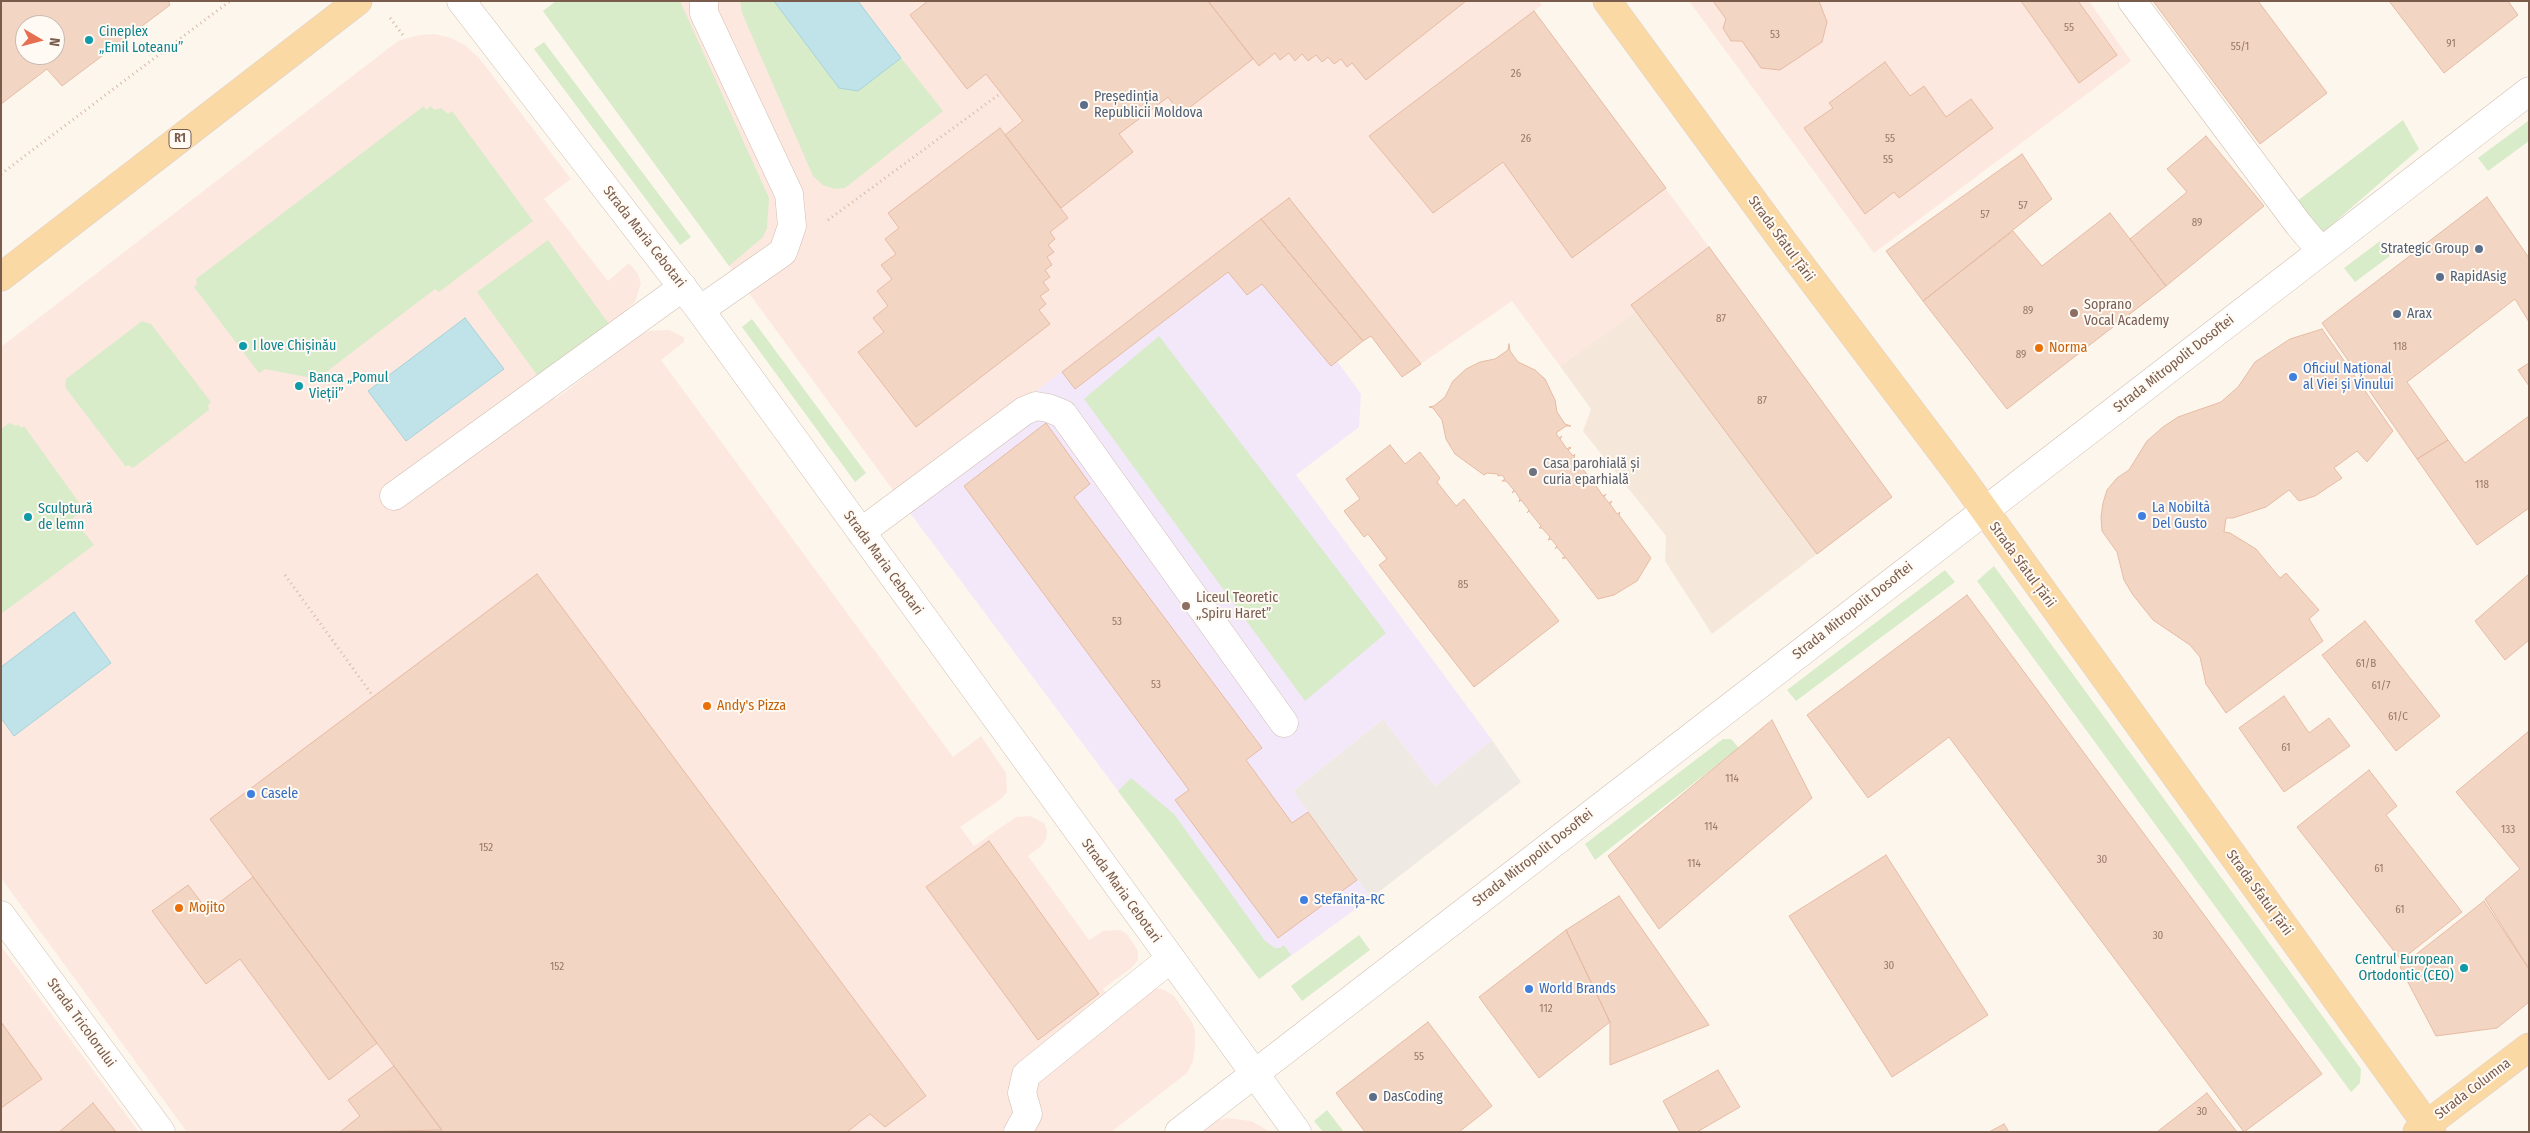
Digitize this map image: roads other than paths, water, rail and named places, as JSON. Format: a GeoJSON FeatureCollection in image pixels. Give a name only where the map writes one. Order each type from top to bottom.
{"type":"FeatureCollection","features":[{"type":"Feature","properties":{"kind":"main road","name":"R1"},"geometry":{"type":"LineString","coordinates":[[1,277],[358,1]]}},
{"type":"Feature","properties":{"kind":"main road","name":"Strada Sfatul Țării"},"geometry":{"type":"LineString","coordinates":[[1607,1],[1983,511],[2425,1129]]}},
{"type":"Feature","properties":{"kind":"main road","name":"Strada Columna"},"geometry":{"type":"LineString","coordinates":[[2425,1129],[2529,1047]]}},
{"type":"Feature","properties":{"kind":"street","name":"Strada Maria Cebotari"},"geometry":{"type":"LineString","coordinates":[[461,1],[700,310],[1297,1132]]}},
{"type":"Feature","properties":{"kind":"street"},"geometry":{"type":"LineString","coordinates":[[700,310],[783,252],[792,226],[786,187],[708,21],[704,1]]}},
{"type":"Feature","properties":{"kind":"street"},"geometry":{"type":"LineString","coordinates":[[2132,1],[2293,217],[2322,251]]}},
{"type":"Feature","properties":{"kind":"street","name":"Strada Mitropolit Dosoftei"},"geometry":{"type":"LineString","coordinates":[[1179,1132],[2529,91]]}},
{"type":"Feature","properties":{"kind":"street"},"geometry":{"type":"LineString","coordinates":[[394,496],[683,288]]}},
{"type":"Feature","properties":{"kind":"street"},"geometry":{"type":"LineString","coordinates":[[861,532],[1024,412],[1036,406],[1063,414],[1284,723]]}},
{"type":"Feature","properties":{"kind":"street","name":"Strada Tricolorului"},"geometry":{"type":"LineString","coordinates":[[1,915],[161,1132]]}},
{"type":"Feature","properties":{"kind":"street"},"geometry":{"type":"LineString","coordinates":[[1018,1132],[1028,1114],[1022,1093],[1026,1075],[1170,959]]}},
{"type":"Feature","properties":{"kind":"water"},"geometry":{"type":"Polygon","coordinates":[[[774,1],[858,1],[901,58],[858,91],[839,88],[774,1]]]}},
{"type":"Feature","properties":{"kind":"water"},"geometry":{"type":"Polygon","coordinates":[[[465,318],[504,369],[406,441],[368,391],[465,318]]]}},
{"type":"Feature","properties":{"kind":"water"},"geometry":{"type":"Polygon","coordinates":[[[74,612],[111,663],[14,736],[1,718],[1,667],[74,612]]]}},
{"type":"Feature","properties":{"kind":"place","name":"Cineplex „Emil Loteanu”"},"geometry":{"type":"Point","coordinates":[89,40]}},
{"type":"Feature","properties":{"kind":"place","name":"Președinția Republicii Moldova"},"geometry":{"type":"Point","coordinates":[1084,105]}},
{"type":"Feature","properties":{"kind":"place","name":"Strategic Group"},"geometry":{"type":"Point","coordinates":[2479,249]}},
{"type":"Feature","properties":{"kind":"place","name":"RapidAsig"},"geometry":{"type":"Point","coordinates":[2440,277]}},
{"type":"Feature","properties":{"kind":"place","name":"Soprano Vocal Academy"},"geometry":{"type":"Point","coordinates":[2074,313]}},
{"type":"Feature","properties":{"kind":"place","name":"Arax"},"geometry":{"type":"Point","coordinates":[2397,314]}},
{"type":"Feature","properties":{"kind":"place","name":"I love Chișinău"},"geometry":{"type":"Point","coordinates":[243,346]}},
{"type":"Feature","properties":{"kind":"place","name":"Norma"},"geometry":{"type":"Point","coordinates":[2039,348]}},
{"type":"Feature","properties":{"kind":"place","name":"Oficiul Național al Viei și Vinului"},"geometry":{"type":"Point","coordinates":[2293,377]}},
{"type":"Feature","properties":{"kind":"place","name":"Banca „Pomul Vieții”"},"geometry":{"type":"Point","coordinates":[299,386]}},
{"type":"Feature","properties":{"kind":"place","name":"Casa parohială și curia eparhială"},"geometry":{"type":"Point","coordinates":[1533,472]}},
{"type":"Feature","properties":{"kind":"place","name":"La Nobiltà Del Gusto"},"geometry":{"type":"Point","coordinates":[2142,516]}},
{"type":"Feature","properties":{"kind":"place","name":"Sculptură de lemn"},"geometry":{"type":"Point","coordinates":[28,517]}},
{"type":"Feature","properties":{"kind":"place","name":"Liceul Teoretic „Spiru Haret”"},"geometry":{"type":"Point","coordinates":[1186,606]}},
{"type":"Feature","properties":{"kind":"place","name":"Andy's Pizza"},"geometry":{"type":"Point","coordinates":[707,706]}},
{"type":"Feature","properties":{"kind":"place","name":"Casele"},"geometry":{"type":"Point","coordinates":[251,794]}},
{"type":"Feature","properties":{"kind":"place","name":"Stefănița-RC"},"geometry":{"type":"Point","coordinates":[1304,900]}},
{"type":"Feature","properties":{"kind":"place","name":"Mojito"},"geometry":{"type":"Point","coordinates":[179,908]}},
{"type":"Feature","properties":{"kind":"place","name":"Centrul European Ortodontic (CEO)"},"geometry":{"type":"Point","coordinates":[2464,968]}},
{"type":"Feature","properties":{"kind":"place","name":"World Brands"},"geometry":{"type":"Point","coordinates":[1529,989]}},
{"type":"Feature","properties":{"kind":"place","name":"DasCoding"},"geometry":{"type":"Point","coordinates":[1373,1097]}}]}
